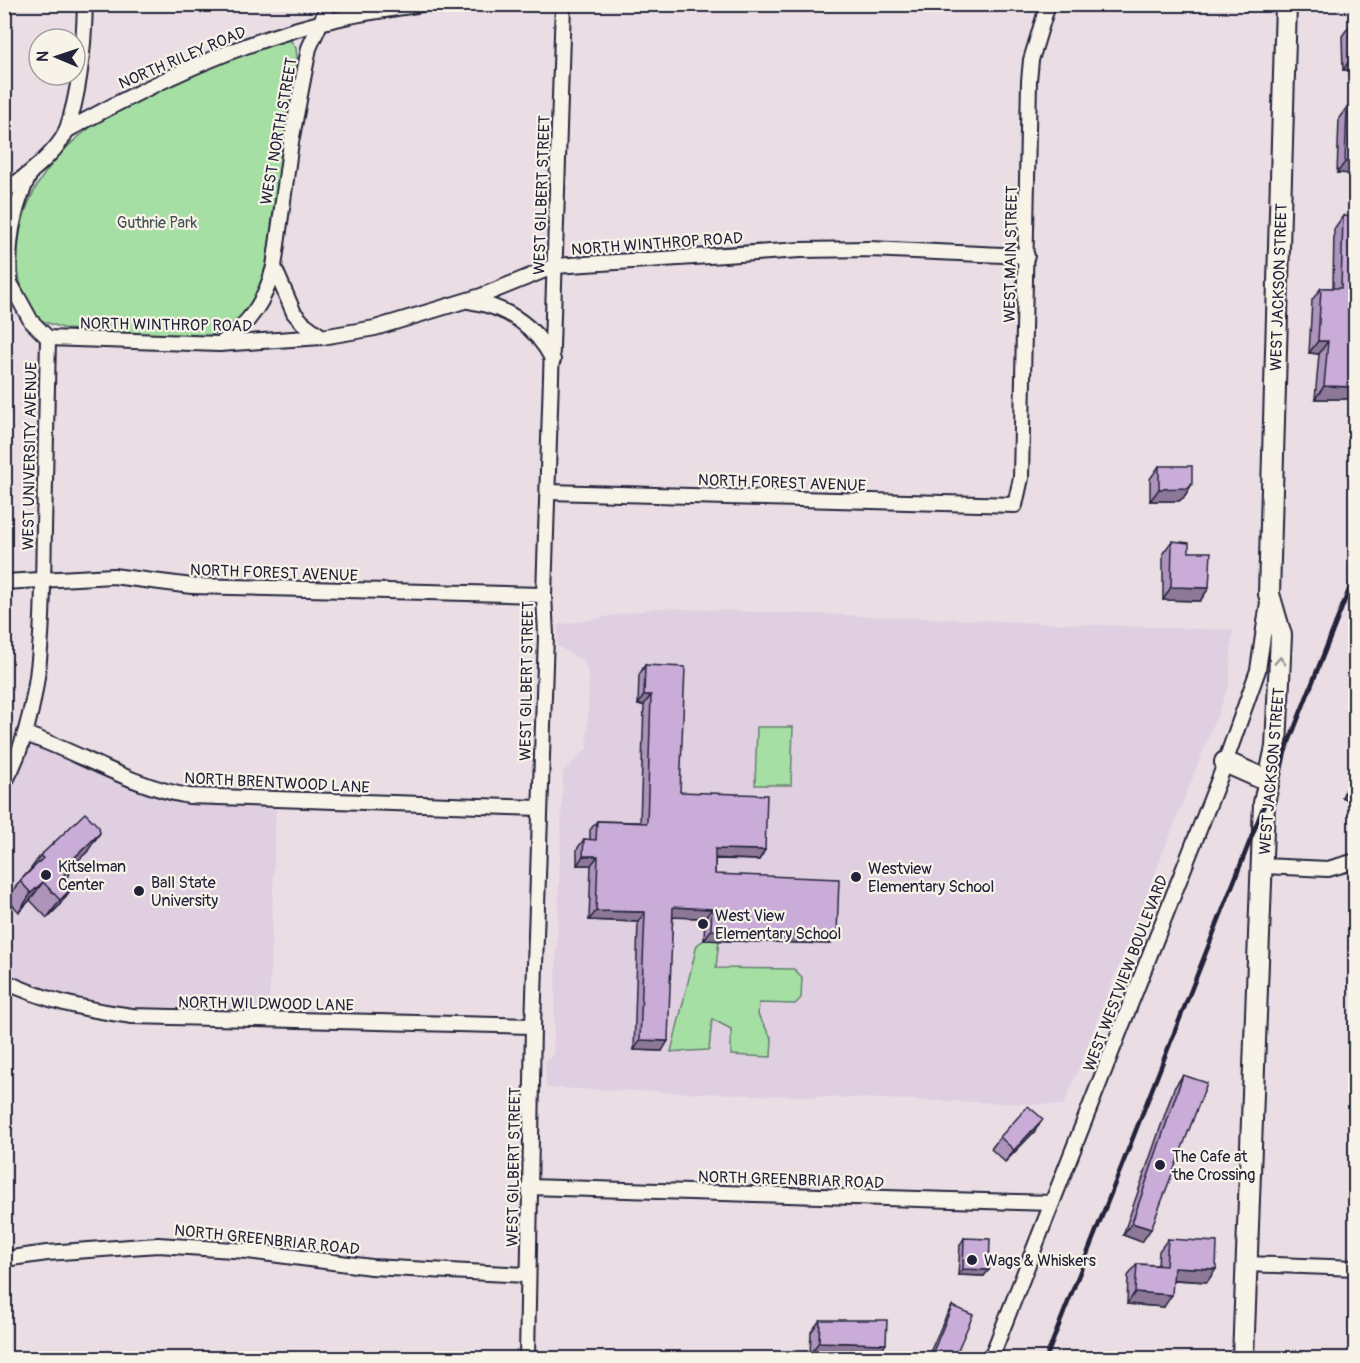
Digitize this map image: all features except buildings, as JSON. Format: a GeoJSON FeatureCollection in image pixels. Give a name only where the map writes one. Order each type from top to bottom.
{"type":"FeatureCollection","features":[{"type":"Feature","properties":{"kind":"main road","name":"WEST JACKSON STREET"},"geometry":{"type":"LineString","coordinates":[[1243,1359],[1262,866],[1268,781],[1276,747],[1281,635],[1269,594],[1286,4]]}},
{"type":"Feature","properties":{"kind":"main road"},"geometry":{"type":"LineString","coordinates":[[1225,762],[1268,781]]}},
{"type":"Feature","properties":{"kind":"street"},"geometry":{"type":"LineString","coordinates":[[48,338],[31,321],[7,276],[8,259],[12,226],[21,192],[30,175],[66,131],[77,82],[85,4]]}},
{"type":"Feature","properties":{"kind":"street","name":"WEST NORTH STREET"},"geometry":{"type":"LineString","coordinates":[[219,344],[248,322],[267,291],[274,267],[291,142],[309,48],[329,4]]}},
{"type":"Feature","properties":{"kind":"street","name":"NORTH RILEY ROAD"},"geometry":{"type":"LineString","coordinates":[[66,131],[155,83],[203,62],[320,23],[422,4]]}},
{"type":"Feature","properties":{"kind":"street","name":"WEST GILBERT STREET"},"geometry":{"type":"LineString","coordinates":[[527,1359],[533,1026],[546,635],[544,596],[563,4]]}},
{"type":"Feature","properties":{"kind":"street","name":"WEST MAIN STREET"},"geometry":{"type":"LineString","coordinates":[[1015,505],[1021,478],[1029,81],[1031,60],[1048,4]]}},
{"type":"Feature","properties":{"kind":"street"},"geometry":{"type":"LineString","coordinates":[[4,191],[30,175]]}},
{"type":"Feature","properties":{"kind":"street","name":"NORTH WINTHROP ROAD"},"geometry":{"type":"LineString","coordinates":[[48,338],[219,344],[322,337],[375,328],[467,300],[555,266],[800,250],[870,249],[1027,256]]}},
{"type":"Feature","properties":{"kind":"street"},"geometry":{"type":"LineString","coordinates":[[274,267],[294,313],[322,337]]}},
{"type":"Feature","properties":{"kind":"street"},"geometry":{"type":"LineString","coordinates":[[467,300],[502,309],[524,322],[543,343],[553,360]]}},
{"type":"Feature","properties":{"kind":"street","name":"WEST UNIVERSITY AVENUE"},"geometry":{"type":"LineString","coordinates":[[4,784],[25,734],[37,675],[43,579],[48,338]]}},
{"type":"Feature","properties":{"kind":"street","name":"NORTH FOREST AVENUE"},"geometry":{"type":"LineString","coordinates":[[549,492],[1015,505]]}},
{"type":"Feature","properties":{"kind":"street","name":"NORTH FOREST AVENUE"},"geometry":{"type":"LineString","coordinates":[[4,582],[113,576],[192,586],[544,596]]}},
{"type":"Feature","properties":{"kind":"street","name":"WEST WESTVIEW BOULEVARD"},"geometry":{"type":"LineString","coordinates":[[992,1359],[1225,762],[1258,670],[1269,594]]}},
{"type":"Feature","properties":{"kind":"street","name":"NORTH BRENTWOOD LANE"},"geometry":{"type":"LineString","coordinates":[[25,734],[50,742],[139,784],[189,796],[221,799],[540,808]]}},
{"type":"Feature","properties":{"kind":"street"},"geometry":{"type":"LineString","coordinates":[[1262,866],[1328,869],[1356,861]]}},
{"type":"Feature","properties":{"kind":"street","name":"NORTH WILDWOOD LANE"},"geometry":{"type":"LineString","coordinates":[[4,981],[34,994],[73,1006],[132,1016],[533,1026]]}},
{"type":"Feature","properties":{"kind":"street","name":"NORTH GREENBRIAR ROAD"},"geometry":{"type":"LineString","coordinates":[[529,1187],[1052,1203]]}},
{"type":"Feature","properties":{"kind":"street","name":"NORTH GREENBRIAR ROAD"},"geometry":{"type":"LineString","coordinates":[[4,1259],[59,1251],[158,1245],[248,1251],[371,1267],[527,1275]]}},
{"type":"Feature","properties":{"kind":"street"},"geometry":{"type":"LineString","coordinates":[[1246,1264],[1356,1268]]}},
{"type":"Feature","properties":{"kind":"shaded area","name":"Westview Elementary School"},"geometry":{"type":"Polygon","coordinates":[[[658,608],[1233,630],[1229,685],[1064,1105],[546,1088],[545,1061],[553,1055],[563,771],[587,749],[589,678],[584,661],[557,646],[558,625],[658,608]]]}},
{"type":"Feature","properties":{"kind":"shaded area","name":"Ball State University"},"geometry":{"type":"Polygon","coordinates":[[[25,734],[139,784],[276,801],[269,1019],[132,1016],[5,981],[4,784],[25,734]]]}},
{"type":"Feature","properties":{"kind":"green space","name":"Guthrie Park"},"geometry":{"type":"Polygon","coordinates":[[[286,40],[291,41],[296,48],[297,58],[266,264],[257,292],[244,314],[225,330],[196,338],[66,329],[39,320],[20,280],[19,237],[23,220],[38,183],[63,152],[94,125],[130,101],[169,82],[286,40]]]}},
{"type":"Feature","properties":{"kind":"green space"},"geometry":{"type":"Polygon","coordinates":[[[757,727],[793,727],[791,785],[755,785],[757,727]]]}},
{"type":"Feature","properties":{"kind":"green space"},"geometry":{"type":"Polygon","coordinates":[[[704,940],[719,940],[716,968],[794,969],[802,977],[801,998],[795,1004],[759,1003],[758,1015],[772,1039],[771,1057],[731,1055],[731,1029],[712,1019],[709,1050],[671,1052],[697,945],[704,940]]]}},
{"type":"Feature","properties":{"kind":"railway"},"geometry":{"type":"LineString","coordinates":[[1046,1358],[1356,572]]}},
{"type":"Feature","properties":{"kind":"place","name":"Kitselman Center"},"geometry":{"type":"Point","coordinates":[46,875]}},
{"type":"Feature","properties":{"kind":"place","name":"Westview Elementary School"},"geometry":{"type":"Point","coordinates":[856,877]}},
{"type":"Feature","properties":{"kind":"place","name":"Ball State University"},"geometry":{"type":"Point","coordinates":[139,891]}},
{"type":"Feature","properties":{"kind":"place","name":"West View Elementary School"},"geometry":{"type":"Point","coordinates":[703,924]}},
{"type":"Feature","properties":{"kind":"place","name":"The Cafe at the Crossing"},"geometry":{"type":"Point","coordinates":[1160,1165]}},
{"type":"Feature","properties":{"kind":"place","name":"Wags & Whiskers"},"geometry":{"type":"Point","coordinates":[972,1260]}}]}
